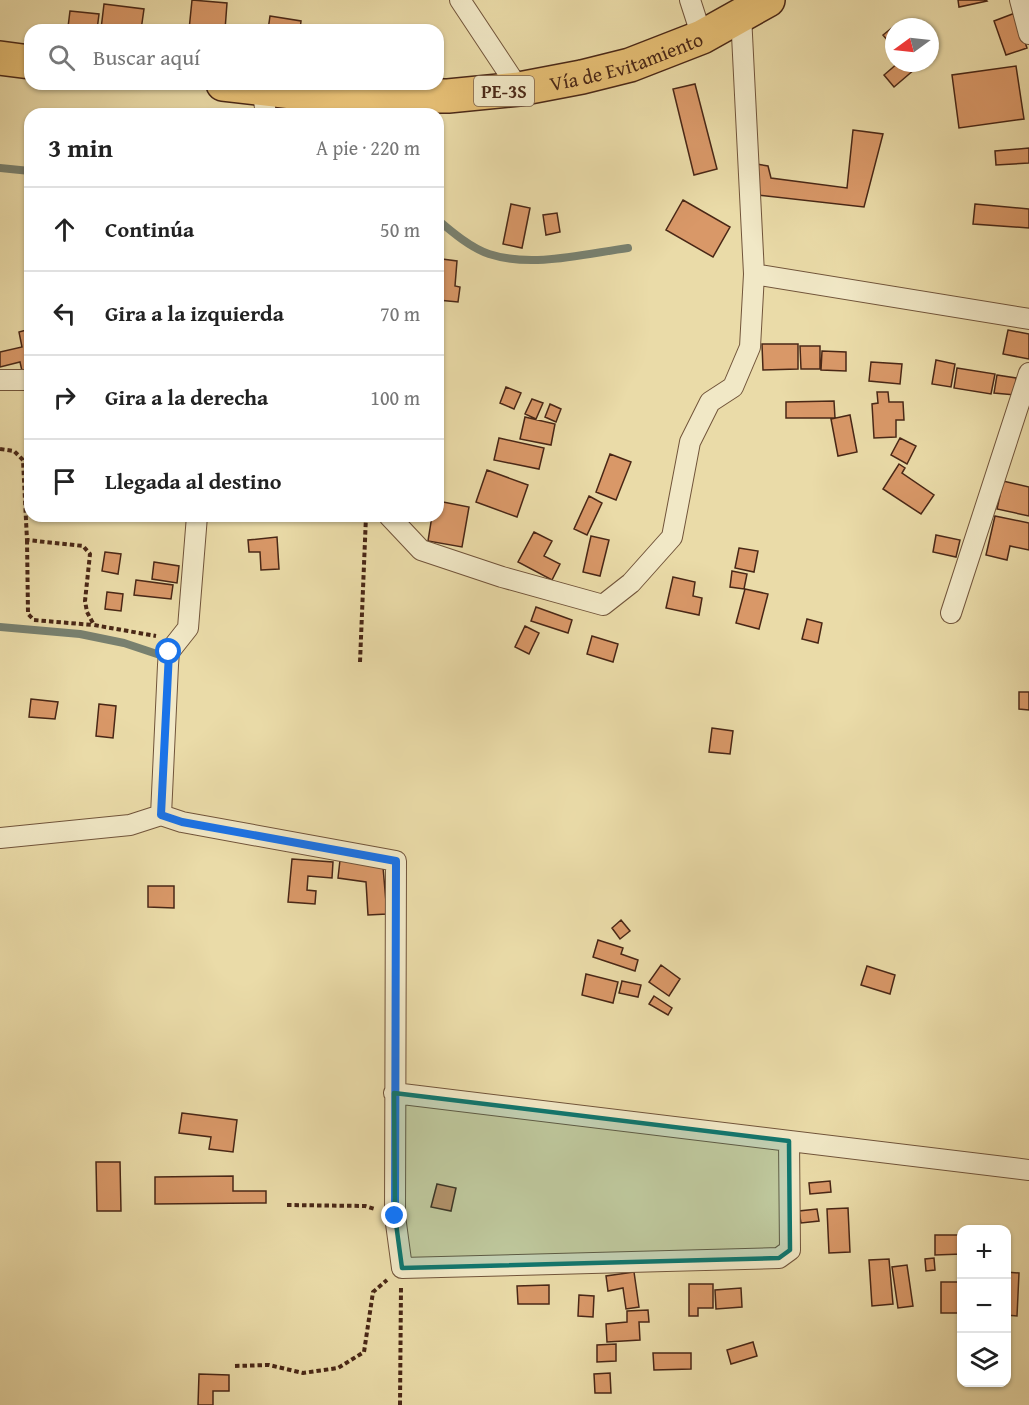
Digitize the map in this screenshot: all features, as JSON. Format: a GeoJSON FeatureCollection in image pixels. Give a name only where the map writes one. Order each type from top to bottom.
{"type":"FeatureCollection","features":[{"type":"Feature","properties":{"kind":"highway","name":"Vía de Evitamiento"},"geometry":{"type":"LineString","coordinates":[[237,90],[264,101],[327,96],[448,96],[519,89],[630,65],[702,37],[755,8]]}},
{"type":"Feature","properties":{"kind":"highway"},"geometry":{"type":"LineString","coordinates":[[0,58],[24,61]]}},
{"type":"Feature","properties":{"kind":"street"},"geometry":{"type":"LineString","coordinates":[[459,0],[519,89]]}},
{"type":"Feature","properties":{"kind":"street"},"geometry":{"type":"LineString","coordinates":[[690,0],[702,37]]}},
{"type":"Feature","properties":{"kind":"street"},"geometry":{"type":"LineString","coordinates":[[1020,0],[1029,34]]}},
{"type":"Feature","properties":{"kind":"street"},"geometry":{"type":"LineString","coordinates":[[395,522],[421,550],[502,577],[603,604],[631,583],[672,537],[690,442],[710,402],[733,387],[750,347],[754,274],[755,8]]}},
{"type":"Feature","properties":{"kind":"street"},"geometry":{"type":"LineString","coordinates":[[754,274],[1029,319]]}},
{"type":"Feature","properties":{"kind":"street"},"geometry":{"type":"LineString","coordinates":[[951,613],[1029,373]]}},
{"type":"Feature","properties":{"kind":"street"},"geometry":{"type":"LineString","coordinates":[[0,380],[24,380]]}},
{"type":"Feature","properties":{"kind":"street"},"geometry":{"type":"LineString","coordinates":[[161,815],[171,653],[188,628],[197,522]]}},
{"type":"Feature","properties":{"kind":"street"},"geometry":{"type":"LineString","coordinates":[[0,838],[130,825],[161,815],[182,822],[396,861],[395,1216],[402,1268],[779,1258],[790,1250],[789,1141]]}},
{"type":"Feature","properties":{"kind":"street"},"geometry":{"type":"LineString","coordinates":[[394,1093],[1029,1170]]}},
{"type":"Feature","properties":{"kind":"path"},"geometry":{"type":"LineString","coordinates":[[0,449],[14,451],[23,460],[24,480]]}},
{"type":"Feature","properties":{"kind":"path"},"geometry":{"type":"LineString","coordinates":[[26,522],[28,615],[34,620],[94,625],[171,653]]}},
{"type":"Feature","properties":{"kind":"path"},"geometry":{"type":"LineString","coordinates":[[360,662],[366,522]]}},
{"type":"Feature","properties":{"kind":"path"},"geometry":{"type":"LineString","coordinates":[[27,540],[83,546],[90,554],[85,601],[87,612],[94,625]]}},
{"type":"Feature","properties":{"kind":"path"},"geometry":{"type":"LineString","coordinates":[[287,1205],[365,1206],[395,1216]]}},
{"type":"Feature","properties":{"kind":"path"},"geometry":{"type":"LineString","coordinates":[[236,1366],[269,1365],[303,1373],[338,1368],[364,1352],[373,1292],[402,1268]]}},
{"type":"Feature","properties":{"kind":"path"},"geometry":{"type":"LineString","coordinates":[[399,1405],[402,1268]]}},
{"type":"Feature","properties":{"kind":"highlighted area"},"geometry":{"type":"Polygon","coordinates":[[[394,1093],[789,1141],[790,1250],[779,1258],[402,1268],[395,1216],[394,1093]]]}},
{"type":"Feature","properties":{"kind":"building"},"geometry":{"type":"Polygon","coordinates":[[[192,0],[227,3],[225,24],[190,24],[192,0]]]}},
{"type":"Feature","properties":{"kind":"building"},"geometry":{"type":"Polygon","coordinates":[[[958,0],[986,0],[987,1],[959,7],[958,0]]]}},
{"type":"Feature","properties":{"kind":"building"},"geometry":{"type":"Polygon","coordinates":[[[104,4],[144,9],[142,24],[102,24],[104,4]]]}},
{"type":"Feature","properties":{"kind":"building"},"geometry":{"type":"Polygon","coordinates":[[[70,11],[99,14],[98,24],[68,24],[70,11]]]}},
{"type":"Feature","properties":{"kind":"building"},"geometry":{"type":"Polygon","coordinates":[[[1015,13],[1027,48],[1006,55],[994,21],[1015,13]]]}},
{"type":"Feature","properties":{"kind":"building"},"geometry":{"type":"Polygon","coordinates":[[[270,16],[301,21],[301,24],[269,24],[270,16]]]}},
{"type":"Feature","properties":{"kind":"building"},"geometry":{"type":"Polygon","coordinates":[[[1016,66],[1024,119],[959,128],[952,75],[1016,66]]]}},
{"type":"Feature","properties":{"kind":"building"},"geometry":{"type":"Polygon","coordinates":[[[888,72],[912,72],[894,87],[884,75],[888,72]]]}},
{"type":"Feature","properties":{"kind":"building"},"geometry":{"type":"Polygon","coordinates":[[[695,84],[717,169],[694,175],[673,89],[695,84]]]}},
{"type":"Feature","properties":{"kind":"building"},"geometry":{"type":"Polygon","coordinates":[[[853,130],[883,134],[864,207],[758,195],[756,164],[768,166],[771,178],[847,188],[853,130]]]}},
{"type":"Feature","properties":{"kind":"building"},"geometry":{"type":"Polygon","coordinates":[[[1029,148],[1029,163],[996,165],[995,151],[1029,148]]]}},
{"type":"Feature","properties":{"kind":"building"},"geometry":{"type":"Polygon","coordinates":[[[683,200],[730,227],[713,257],[666,230],[683,200]]]}},
{"type":"Feature","properties":{"kind":"building"},"geometry":{"type":"Polygon","coordinates":[[[511,204],[530,208],[522,248],[503,244],[511,204]]]}},
{"type":"Feature","properties":{"kind":"building"},"geometry":{"type":"Polygon","coordinates":[[[975,204],[1029,209],[1029,228],[973,224],[975,204]]]}},
{"type":"Feature","properties":{"kind":"building"},"geometry":{"type":"Polygon","coordinates":[[[557,213],[560,232],[546,235],[543,215],[557,213]]]}},
{"type":"Feature","properties":{"kind":"building"},"geometry":{"type":"Polygon","coordinates":[[[444,259],[457,261],[455,286],[460,287],[458,302],[444,301],[444,259]]]}},
{"type":"Feature","properties":{"kind":"building"},"geometry":{"type":"Polygon","coordinates":[[[1008,330],[1029,334],[1029,359],[1003,354],[1008,330]]]}},
{"type":"Feature","properties":{"kind":"building"},"geometry":{"type":"Polygon","coordinates":[[[24,331],[24,371],[22,371],[20,362],[0,367],[0,352],[22,347],[19,332],[24,331]]]}},
{"type":"Feature","properties":{"kind":"building"},"geometry":{"type":"Polygon","coordinates":[[[762,344],[798,344],[798,369],[763,370],[762,344]]]}},
{"type":"Feature","properties":{"kind":"building"},"geometry":{"type":"Polygon","coordinates":[[[800,346],[820,346],[820,369],[801,369],[800,346]]]}},
{"type":"Feature","properties":{"kind":"building"},"geometry":{"type":"Polygon","coordinates":[[[822,351],[846,352],[846,371],[821,370],[822,351]]]}},
{"type":"Feature","properties":{"kind":"building"},"geometry":{"type":"Polygon","coordinates":[[[936,360],[955,364],[951,387],[932,384],[936,360]]]}},
{"type":"Feature","properties":{"kind":"building"},"geometry":{"type":"Polygon","coordinates":[[[871,362],[902,364],[900,384],[869,381],[871,362]]]}},
{"type":"Feature","properties":{"kind":"building"},"geometry":{"type":"Polygon","coordinates":[[[957,368],[995,374],[991,394],[954,388],[957,368]]]}},
{"type":"Feature","properties":{"kind":"building"},"geometry":{"type":"Polygon","coordinates":[[[997,375],[1016,378],[1015,395],[994,393],[997,375]]]}},
{"type":"Feature","properties":{"kind":"building"},"geometry":{"type":"Polygon","coordinates":[[[506,387],[521,393],[514,409],[500,403],[506,387]]]}},
{"type":"Feature","properties":{"kind":"building"},"geometry":{"type":"Polygon","coordinates":[[[877,392],[888,392],[889,402],[903,402],[904,420],[896,420],[896,437],[874,438],[872,404],[878,403],[877,392]]]}},
{"type":"Feature","properties":{"kind":"building"},"geometry":{"type":"Polygon","coordinates":[[[532,399],[543,403],[536,419],[525,414],[532,399]]]}},
{"type":"Feature","properties":{"kind":"building"},"geometry":{"type":"Polygon","coordinates":[[[834,401],[835,418],[786,418],[786,402],[834,401]]]}},
{"type":"Feature","properties":{"kind":"building"},"geometry":{"type":"Polygon","coordinates":[[[550,404],[561,409],[556,422],[545,417],[550,404]]]}},
{"type":"Feature","properties":{"kind":"building"},"geometry":{"type":"Polygon","coordinates":[[[850,415],[857,452],[838,456],[831,419],[850,415]]]}},
{"type":"Feature","properties":{"kind":"building"},"geometry":{"type":"Polygon","coordinates":[[[525,417],[555,424],[551,445],[520,439],[525,417]]]}},
{"type":"Feature","properties":{"kind":"building"},"geometry":{"type":"Polygon","coordinates":[[[499,438],[544,448],[539,469],[494,460],[499,438]]]}},
{"type":"Feature","properties":{"kind":"building"},"geometry":{"type":"Polygon","coordinates":[[[900,438],[916,446],[907,464],[891,455],[900,438]]]}},
{"type":"Feature","properties":{"kind":"building"},"geometry":{"type":"Polygon","coordinates":[[[610,454],[631,462],[616,500],[596,492],[610,454]]]}},
{"type":"Feature","properties":{"kind":"building"},"geometry":{"type":"Polygon","coordinates":[[[899,464],[905,468],[902,473],[934,495],[921,514],[883,489],[899,464]]]}},
{"type":"Feature","properties":{"kind":"building"},"geometry":{"type":"Polygon","coordinates":[[[487,470],[528,485],[517,517],[476,502],[487,470]]]}},
{"type":"Feature","properties":{"kind":"building"},"geometry":{"type":"Polygon","coordinates":[[[1003,481],[1029,487],[1029,516],[997,509],[1003,481]]]}},
{"type":"Feature","properties":{"kind":"building"},"geometry":{"type":"Polygon","coordinates":[[[589,496],[602,503],[587,535],[574,529],[589,496]]]}},
{"type":"Feature","properties":{"kind":"building"},"geometry":{"type":"Polygon","coordinates":[[[444,502],[469,507],[462,547],[428,541],[431,522],[444,522],[444,502]]]}},
{"type":"Feature","properties":{"kind":"building"},"geometry":{"type":"Polygon","coordinates":[[[995,516],[1029,523],[1029,550],[1010,546],[1007,560],[986,555],[995,516]]]}},
{"type":"Feature","properties":{"kind":"building"},"geometry":{"type":"Polygon","coordinates":[[[534,532],[552,541],[544,556],[560,564],[552,580],[518,562],[534,532]]]}},
{"type":"Feature","properties":{"kind":"building"},"geometry":{"type":"Polygon","coordinates":[[[936,535],[960,540],[956,557],[933,552],[936,535]]]}},
{"type":"Feature","properties":{"kind":"building"},"geometry":{"type":"Polygon","coordinates":[[[591,536],[609,540],[600,576],[583,572],[591,536]]]}},
{"type":"Feature","properties":{"kind":"building"},"geometry":{"type":"Polygon","coordinates":[[[277,537],[279,569],[261,570],[260,552],[249,552],[248,540],[277,537]]]}},
{"type":"Feature","properties":{"kind":"building"},"geometry":{"type":"Polygon","coordinates":[[[739,548],[758,551],[754,572],[735,568],[739,548]]]}},
{"type":"Feature","properties":{"kind":"building"},"geometry":{"type":"Polygon","coordinates":[[[105,552],[121,554],[118,574],[102,571],[105,552]]]}},
{"type":"Feature","properties":{"kind":"building"},"geometry":{"type":"Polygon","coordinates":[[[154,562],[179,566],[177,583],[152,579],[154,562]]]}},
{"type":"Feature","properties":{"kind":"building"},"geometry":{"type":"Polygon","coordinates":[[[732,571],[747,574],[744,589],[730,587],[732,571]]]}},
{"type":"Feature","properties":{"kind":"building"},"geometry":{"type":"Polygon","coordinates":[[[673,577],[695,582],[693,596],[702,598],[699,615],[666,608],[673,577]]]}},
{"type":"Feature","properties":{"kind":"building"},"geometry":{"type":"Polygon","coordinates":[[[136,580],[173,585],[171,599],[134,595],[136,580]]]}},
{"type":"Feature","properties":{"kind":"building"},"geometry":{"type":"Polygon","coordinates":[[[745,589],[768,594],[759,629],[736,623],[745,589]]]}},
{"type":"Feature","properties":{"kind":"building"},"geometry":{"type":"Polygon","coordinates":[[[107,592],[123,594],[121,611],[105,609],[107,592]]]}},
{"type":"Feature","properties":{"kind":"building"},"geometry":{"type":"Polygon","coordinates":[[[536,607],[572,620],[568,633],[531,621],[536,607]]]}},
{"type":"Feature","properties":{"kind":"building"},"geometry":{"type":"Polygon","coordinates":[[[807,619],[822,623],[818,643],[802,639],[807,619]]]}},
{"type":"Feature","properties":{"kind":"building"},"geometry":{"type":"Polygon","coordinates":[[[525,626],[539,633],[529,654],[515,647],[525,626]]]}},
{"type":"Feature","properties":{"kind":"building"},"geometry":{"type":"Polygon","coordinates":[[[592,636],[618,644],[613,662],[587,654],[592,636]]]}},
{"type":"Feature","properties":{"kind":"building"},"geometry":{"type":"Polygon","coordinates":[[[1019,692],[1029,692],[1029,710],[1019,709],[1019,692]]]}},
{"type":"Feature","properties":{"kind":"building"},"geometry":{"type":"Polygon","coordinates":[[[31,699],[58,702],[55,719],[29,717],[31,699]]]}},
{"type":"Feature","properties":{"kind":"building"},"geometry":{"type":"Polygon","coordinates":[[[99,704],[116,706],[113,738],[96,736],[99,704]]]}},
{"type":"Feature","properties":{"kind":"building"},"geometry":{"type":"Polygon","coordinates":[[[712,728],[733,731],[730,754],[709,752],[712,728]]]}},
{"type":"Feature","properties":{"kind":"building"},"geometry":{"type":"Polygon","coordinates":[[[292,859],[333,862],[332,878],[308,876],[307,890],[316,891],[315,904],[288,902],[292,859]]]}},
{"type":"Feature","properties":{"kind":"building"},"geometry":{"type":"Polygon","coordinates":[[[340,860],[383,867],[387,914],[368,915],[366,882],[338,878],[340,860]]]}},
{"type":"Feature","properties":{"kind":"building"},"geometry":{"type":"Polygon","coordinates":[[[148,886],[174,886],[174,908],[148,907],[148,886]]]}},
{"type":"Feature","properties":{"kind":"building"},"geometry":{"type":"Polygon","coordinates":[[[621,920],[630,931],[620,939],[612,928],[621,920]]]}},
{"type":"Feature","properties":{"kind":"building"},"geometry":{"type":"Polygon","coordinates":[[[598,940],[623,948],[621,954],[638,960],[635,971],[593,957],[598,940]]]}},
{"type":"Feature","properties":{"kind":"building"},"geometry":{"type":"Polygon","coordinates":[[[661,965],[680,979],[669,996],[649,982],[661,965]]]}},
{"type":"Feature","properties":{"kind":"building"},"geometry":{"type":"Polygon","coordinates":[[[867,966],[895,975],[890,994],[861,985],[867,966]]]}},
{"type":"Feature","properties":{"kind":"building"},"geometry":{"type":"Polygon","coordinates":[[[586,974],[618,982],[613,1003],[582,995],[586,974]]]}},
{"type":"Feature","properties":{"kind":"building"},"geometry":{"type":"Polygon","coordinates":[[[622,981],[641,985],[638,997],[619,993],[622,981]]]}},
{"type":"Feature","properties":{"kind":"building"},"geometry":{"type":"Polygon","coordinates":[[[654,996],[672,1008],[668,1015],[649,1004],[654,996]]]}},
{"type":"Feature","properties":{"kind":"building"},"geometry":{"type":"Polygon","coordinates":[[[182,1113],[237,1120],[233,1152],[209,1149],[211,1137],[179,1133],[182,1113]]]}},
{"type":"Feature","properties":{"kind":"building"},"geometry":{"type":"Polygon","coordinates":[[[96,1162],[120,1162],[121,1211],[97,1211],[96,1162]]]}},
{"type":"Feature","properties":{"kind":"building"},"geometry":{"type":"Polygon","coordinates":[[[233,1176],[233,1191],[266,1191],[266,1203],[155,1204],[155,1177],[233,1176]]]}},
{"type":"Feature","properties":{"kind":"building"},"geometry":{"type":"Polygon","coordinates":[[[830,1181],[831,1192],[810,1194],[809,1183],[830,1181]]]}},
{"type":"Feature","properties":{"kind":"building"},"geometry":{"type":"Polygon","coordinates":[[[437,1184],[456,1188],[451,1211],[431,1207],[437,1184]]]}},
{"type":"Feature","properties":{"kind":"building"},"geometry":{"type":"Polygon","coordinates":[[[848,1208],[850,1252],[829,1253],[827,1209],[848,1208]]]}},
{"type":"Feature","properties":{"kind":"building"},"geometry":{"type":"Polygon","coordinates":[[[817,1209],[819,1221],[801,1223],[799,1211],[817,1209]]]}},
{"type":"Feature","properties":{"kind":"building"},"geometry":{"type":"Polygon","coordinates":[[[935,1235],[957,1235],[957,1254],[935,1255],[935,1235]]]}},
{"type":"Feature","properties":{"kind":"building"},"geometry":{"type":"Polygon","coordinates":[[[934,1258],[935,1270],[926,1271],[925,1259],[934,1258]]]}},
{"type":"Feature","properties":{"kind":"building"},"geometry":{"type":"Polygon","coordinates":[[[889,1259],[893,1304],[872,1306],[869,1260],[889,1259]]]}},
{"type":"Feature","properties":{"kind":"building"},"geometry":{"type":"Polygon","coordinates":[[[907,1265],[913,1306],[898,1308],[892,1267],[907,1265]]]}},
{"type":"Feature","properties":{"kind":"building"},"geometry":{"type":"Polygon","coordinates":[[[634,1272],[639,1307],[626,1309],[623,1288],[608,1291],[606,1276],[634,1272]]]}},
{"type":"Feature","properties":{"kind":"building"},"geometry":{"type":"Polygon","coordinates":[[[1011,1272],[1019,1273],[1017,1316],[1011,1315],[1011,1272]]]}},
{"type":"Feature","properties":{"kind":"building"},"geometry":{"type":"Polygon","coordinates":[[[941,1282],[957,1282],[957,1313],[941,1313],[941,1282]]]}},
{"type":"Feature","properties":{"kind":"building"},"geometry":{"type":"Polygon","coordinates":[[[689,1284],[713,1284],[713,1308],[698,1308],[698,1316],[689,1316],[689,1284]]]}},
{"type":"Feature","properties":{"kind":"building"},"geometry":{"type":"Polygon","coordinates":[[[549,1285],[549,1304],[518,1304],[517,1286],[549,1285]]]}},
{"type":"Feature","properties":{"kind":"building"},"geometry":{"type":"Polygon","coordinates":[[[741,1288],[742,1307],[716,1309],[715,1290],[741,1288]]]}},
{"type":"Feature","properties":{"kind":"building"},"geometry":{"type":"Polygon","coordinates":[[[579,1295],[594,1296],[593,1317],[578,1316],[579,1295]]]}},
{"type":"Feature","properties":{"kind":"building"},"geometry":{"type":"Polygon","coordinates":[[[648,1310],[649,1322],[639,1322],[640,1340],[607,1342],[606,1324],[627,1322],[627,1311],[648,1310]]]}},
{"type":"Feature","properties":{"kind":"building"},"geometry":{"type":"Polygon","coordinates":[[[753,1342],[757,1356],[731,1364],[727,1350],[753,1342]]]}},
{"type":"Feature","properties":{"kind":"building"},"geometry":{"type":"Polygon","coordinates":[[[616,1344],[616,1361],[597,1362],[597,1345],[616,1344]]]}},
{"type":"Feature","properties":{"kind":"building"},"geometry":{"type":"Polygon","coordinates":[[[653,1353],[691,1353],[691,1369],[654,1370],[653,1353]]]}},
{"type":"Feature","properties":{"kind":"building"},"geometry":{"type":"Polygon","coordinates":[[[610,1373],[611,1393],[595,1393],[594,1374],[610,1373]]]}},
{"type":"Feature","properties":{"kind":"building"},"geometry":{"type":"Polygon","coordinates":[[[199,1374],[229,1375],[229,1391],[213,1391],[213,1405],[198,1405],[199,1374]]]}},
{"type":"Feature","properties":{"kind":"waterway"},"geometry":{"type":"LineString","coordinates":[[0,168],[24,170]]}},
{"type":"Feature","properties":{"kind":"waterway"},"geometry":{"type":"LineString","coordinates":[[444,225],[475,248],[506,258],[540,260],[628,248]]}},
{"type":"Feature","properties":{"kind":"waterway"},"geometry":{"type":"LineString","coordinates":[[0,627],[80,634],[124,643],[169,658]]}},
{"type":"Feature","properties":{"kind":"route"},"geometry":{"type":"LineString","coordinates":[[169,652],[161,815],[182,822],[396,861],[395,1216]]}}]}
